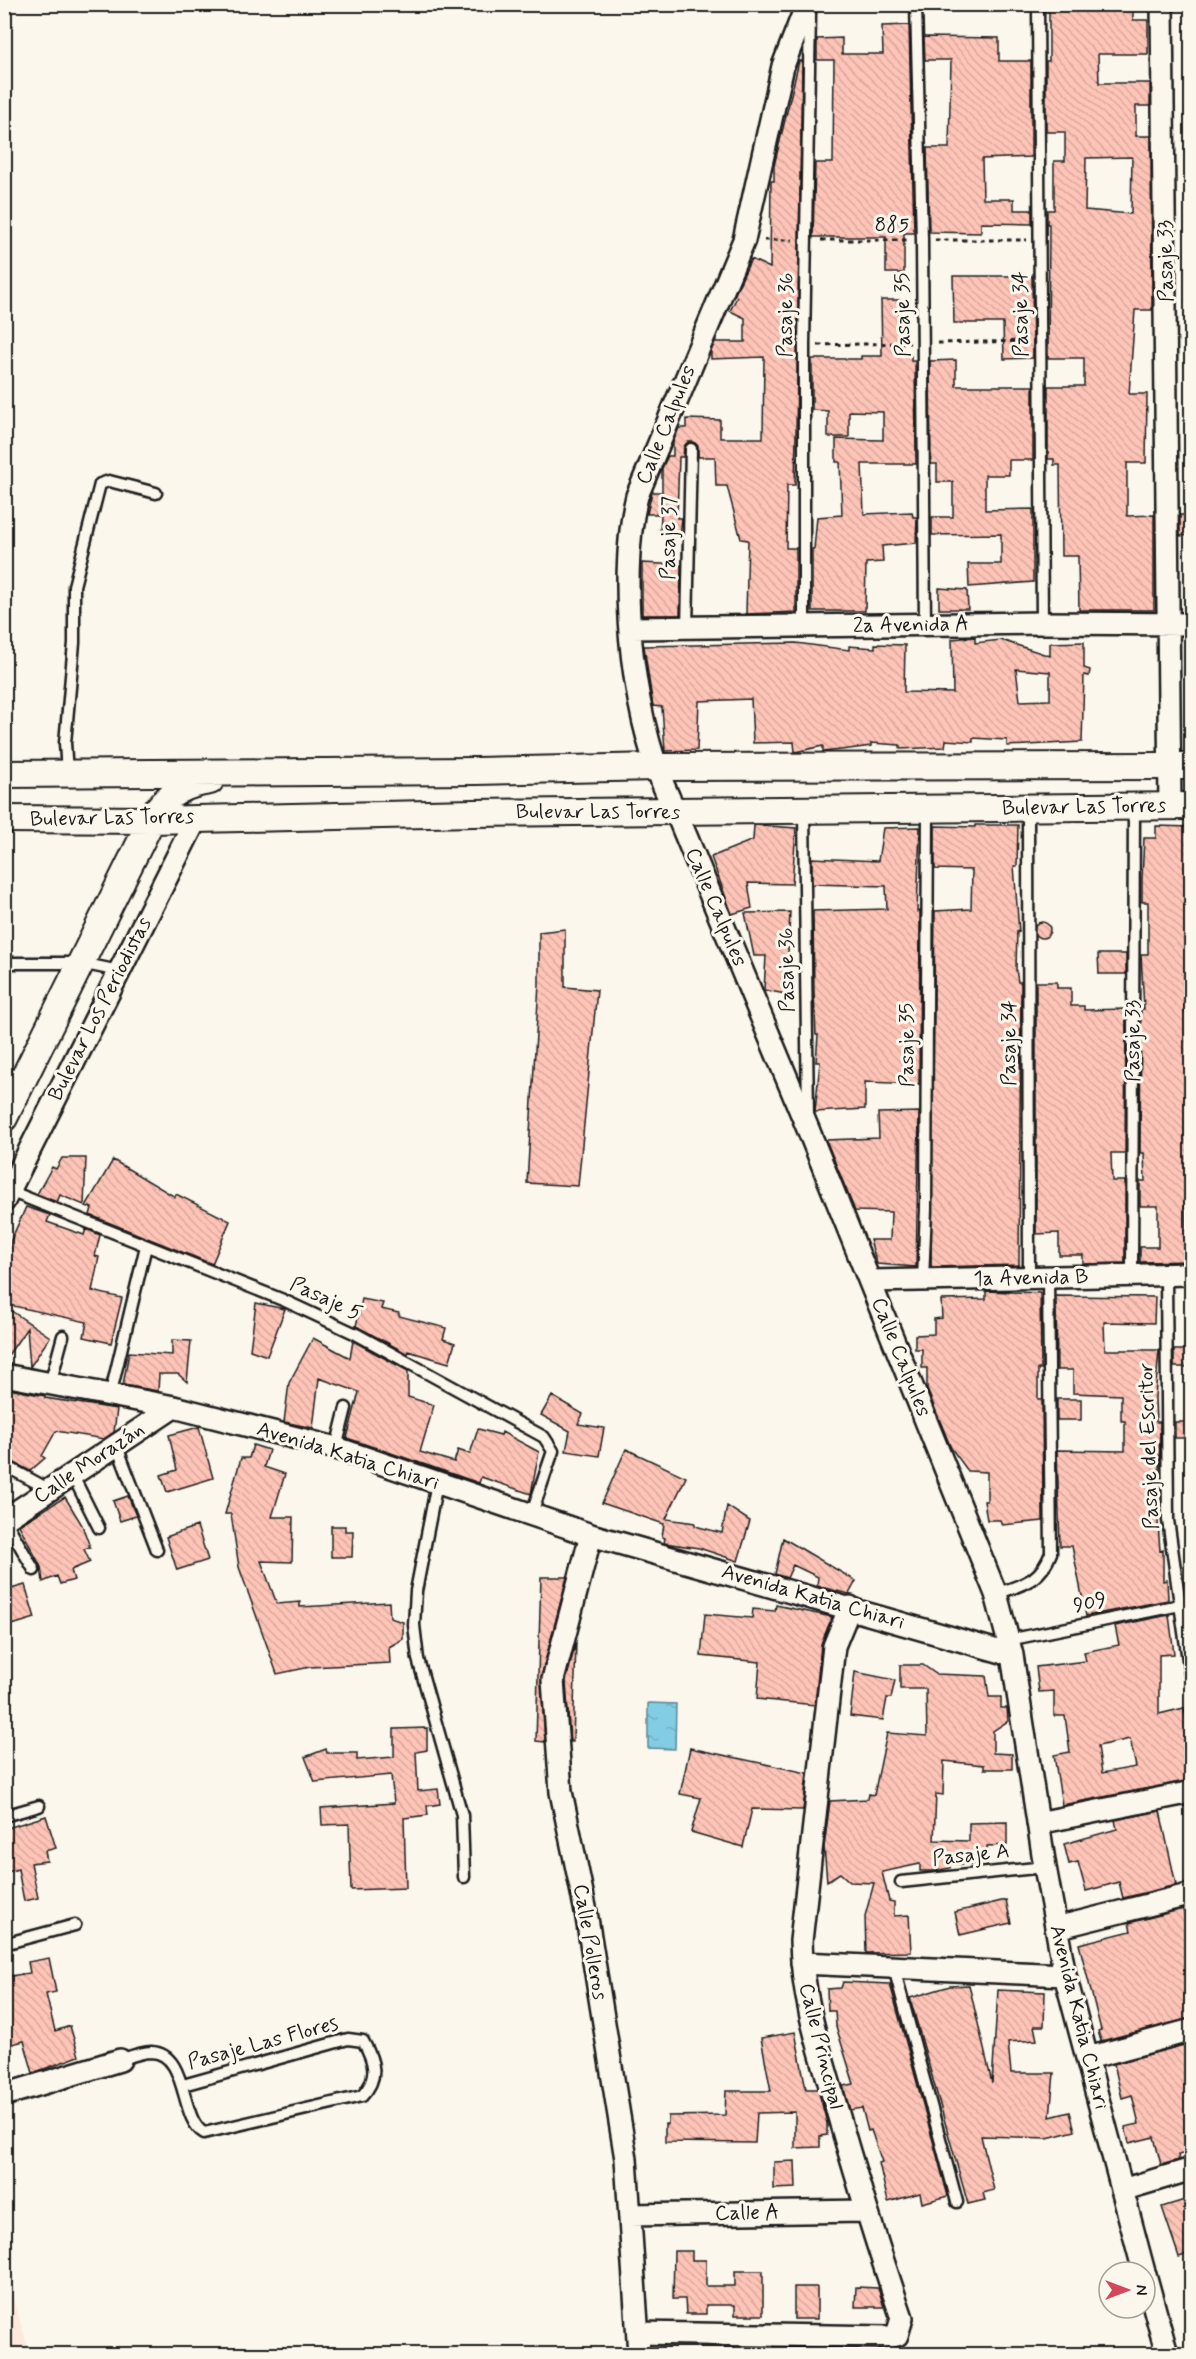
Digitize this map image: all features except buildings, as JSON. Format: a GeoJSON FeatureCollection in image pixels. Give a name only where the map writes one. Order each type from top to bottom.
{"type":"FeatureCollection","features":[{"type":"Feature","properties":{"kind":"street","name":"Calle Calpules"},"geometry":{"type":"LineString","coordinates":[[808,4],[783,66],[744,240],[637,496],[630,524],[631,628],[637,697],[664,790],[676,812],[871,1281],[996,1594],[1010,1648]]}},
{"type":"Feature","properties":{"kind":"street","name":"Pasaje 33"},"geometry":{"type":"LineString","coordinates":[[1162,4],[1170,624],[1181,766],[1181,806]]}},
{"type":"Feature","properties":{"kind":"street","name":"2a Avenida A"},"geometry":{"type":"LineString","coordinates":[[631,628],[1042,623],[1191,624]]}},
{"type":"Feature","properties":{"kind":"street","name":"Bulevar Las Torres"},"geometry":{"type":"LineString","coordinates":[[4,774],[477,771],[656,767],[1181,766]]}},
{"type":"Feature","properties":{"kind":"street","name":"Bulevar Los Periodistas"},"geometry":{"type":"LineString","coordinates":[[4,1118],[152,820],[169,795],[192,783],[267,771]]}},
{"type":"Feature","properties":{"kind":"street"},"geometry":{"type":"LineString","coordinates":[[473,813],[485,804],[488,790],[487,782],[477,771]]}},
{"type":"Feature","properties":{"kind":"street","name":"Bulevar Las Torres"},"geometry":{"type":"LineString","coordinates":[[4,819],[152,820],[196,817],[473,813],[1181,806]]}},
{"type":"Feature","properties":{"kind":"street","name":"Bulevar Los Periodistas"},"geometry":{"type":"LineString","coordinates":[[6,1194],[196,817]]}},
{"type":"Feature","properties":{"kind":"street","name":"1a Avenida B"},"geometry":{"type":"LineString","coordinates":[[871,1281],[1191,1274]]}},
{"type":"Feature","properties":{"kind":"street","name":"Avenida Katia Chiari"},"geometry":{"type":"LineString","coordinates":[[4,1375],[174,1407],[336,1448],[591,1535],[850,1607],[1010,1648],[1045,1867],[1065,1975],[1141,2260]]}},
{"type":"Feature","properties":{"kind":"street","name":"Calle Morazán"},"geometry":{"type":"LineString","coordinates":[[5,1520],[174,1407]]}},
{"type":"Feature","properties":{"kind":"street","name":"Calle Polleros"},"geometry":{"type":"LineString","coordinates":[[591,1535],[553,1680],[561,1792],[586,1912],[626,2158],[639,2355]]}},
{"type":"Feature","properties":{"kind":"street","name":"Calle Principal"},"geometry":{"type":"LineString","coordinates":[[638,2333],[888,2337],[897,2335],[902,2318],[865,2211],[806,2002],[802,1963],[801,1941],[834,1646],[850,1607]]}},
{"type":"Feature","properties":{"kind":"street"},"geometry":{"type":"LineString","coordinates":[[1038,1823],[1191,1792]]}},
{"type":"Feature","properties":{"kind":"street"},"geometry":{"type":"LineString","coordinates":[[1056,1928],[1191,1894]]}},
{"type":"Feature","properties":{"kind":"street"},"geometry":{"type":"LineString","coordinates":[[802,1963],[1065,1975]]}},
{"type":"Feature","properties":{"kind":"street"},"geometry":{"type":"LineString","coordinates":[[1088,2058],[1191,2030]]}},
{"type":"Feature","properties":{"kind":"street"},"geometry":{"type":"LineString","coordinates":[[4,2095],[120,2060]]}},
{"type":"Feature","properties":{"kind":"street"},"geometry":{"type":"LineString","coordinates":[[1122,2190],[1191,2169]]}},
{"type":"Feature","properties":{"kind":"street","name":"Calle A"},"geometry":{"type":"LineString","coordinates":[[630,2215],[865,2211]]}},
{"type":"Feature","properties":{"kind":"street","name":"Avenida Katia Chiari"},"geometry":{"type":"LineString","coordinates":[[1157,2318],[1167,2355]]}},
{"type":"Feature","properties":{"kind":"lane","name":"Pasaje 36"},"geometry":{"type":"LineString","coordinates":[[804,626],[804,345],[808,240],[808,4]]}},
{"type":"Feature","properties":{"kind":"lane","name":"Pasaje 35"},"geometry":{"type":"LineString","coordinates":[[916,4],[922,240],[925,624]]}},
{"type":"Feature","properties":{"kind":"lane","name":"Pasaje 34"},"geometry":{"type":"LineString","coordinates":[[1038,4],[1042,623]]}},
{"type":"Feature","properties":{"kind":"lane","name":"Pasaje 37"},"geometry":{"type":"LineString","coordinates":[[687,629],[691,449]]}},
{"type":"Feature","properties":{"kind":"lane"},"geometry":{"type":"LineString","coordinates":[[66,774],[65,743],[74,643],[74,586],[100,484],[109,481],[156,493]]}},
{"type":"Feature","properties":{"kind":"lane","name":"Pasaje 33"},"geometry":{"type":"LineString","coordinates":[[1132,1275],[1134,807]]}},
{"type":"Feature","properties":{"kind":"lane","name":"Pasaje 34"},"geometry":{"type":"LineString","coordinates":[[996,1594],[1024,1583],[1044,1570],[1051,1553],[1038,1278],[1028,808]]}},
{"type":"Feature","properties":{"kind":"lane","name":"Pasaje 35"},"geometry":{"type":"LineString","coordinates":[[923,1280],[926,1209],[928,809]]}},
{"type":"Feature","properties":{"kind":"lane","name":"Pasaje 36"},"geometry":{"type":"LineString","coordinates":[[804,811],[808,1129]]}},
{"type":"Feature","properties":{"kind":"lane"},"geometry":{"type":"LineString","coordinates":[[4,963],[81,963],[119,971]]}},
{"type":"Feature","properties":{"kind":"lane","name":"Pasaje 5"},"geometry":{"type":"LineString","coordinates":[[6,1194],[283,1300],[356,1334],[544,1437],[553,1451],[532,1513]]}},
{"type":"Feature","properties":{"kind":"lane"},"geometry":{"type":"LineString","coordinates":[[110,1396],[146,1246]]}},
{"type":"Feature","properties":{"kind":"lane","name":"Pasaje del Escritor"},"geometry":{"type":"LineString","coordinates":[[1166,1275],[1168,1520],[1191,1688]]}},
{"type":"Feature","properties":{"kind":"lane"},"geometry":{"type":"LineString","coordinates":[[50,1384],[63,1336]]}},
{"type":"Feature","properties":{"kind":"lane"},"geometry":{"type":"LineString","coordinates":[[336,1448],[346,1408]]}},
{"type":"Feature","properties":{"kind":"lane"},"geometry":{"type":"LineString","coordinates":[[116,1444],[157,1550]]}},
{"type":"Feature","properties":{"kind":"lane"},"geometry":{"type":"LineString","coordinates":[[4,1465],[50,1490]]}},
{"type":"Feature","properties":{"kind":"lane"},"geometry":{"type":"LineString","coordinates":[[72,1474],[99,1528]]}},
{"type":"Feature","properties":{"kind":"lane"},"geometry":{"type":"LineString","coordinates":[[437,1483],[416,1591],[414,1625],[418,1659],[462,1815],[464,1877]]}},
{"type":"Feature","properties":{"kind":"lane"},"geometry":{"type":"LineString","coordinates":[[5,1520],[34,1570]]}},
{"type":"Feature","properties":{"kind":"lane","name":"909"},"geometry":{"type":"LineString","coordinates":[[1010,1648],[1180,1605]]}},
{"type":"Feature","properties":{"kind":"lane"},"geometry":{"type":"LineString","coordinates":[[4,1816],[39,1806]]}},
{"type":"Feature","properties":{"kind":"lane","name":"Pasaje A"},"geometry":{"type":"LineString","coordinates":[[902,1882],[1045,1867]]}},
{"type":"Feature","properties":{"kind":"lane"},"geometry":{"type":"LineString","coordinates":[[4,1944],[75,1925]]}},
{"type":"Feature","properties":{"kind":"lane"},"geometry":{"type":"LineString","coordinates":[[894,1968],[957,2202]]}},
{"type":"Feature","properties":{"kind":"lane","name":"Pasaje Las Flores"},"geometry":{"type":"LineString","coordinates":[[120,2060],[150,2052],[161,2053],[170,2062],[183,2085],[190,2114],[199,2131],[210,2134],[362,2096],[371,2086],[375,2074],[370,2052],[363,2042],[348,2039],[183,2085]]}},
{"type":"Feature","properties":{"kind":"path","name":"885"},"geometry":{"type":"LineString","coordinates":[[744,240],[1040,240]]}},
{"type":"Feature","properties":{"kind":"shaded area"},"geometry":{"type":"Polygon","coordinates":[[[5,2273],[30,2354],[5,2354],[5,2273]]]}},
{"type":"Feature","properties":{"kind":"water"},"geometry":{"type":"Polygon","coordinates":[[[648,1703],[676,1704],[675,1749],[648,1748],[648,1703]]]}}]}
